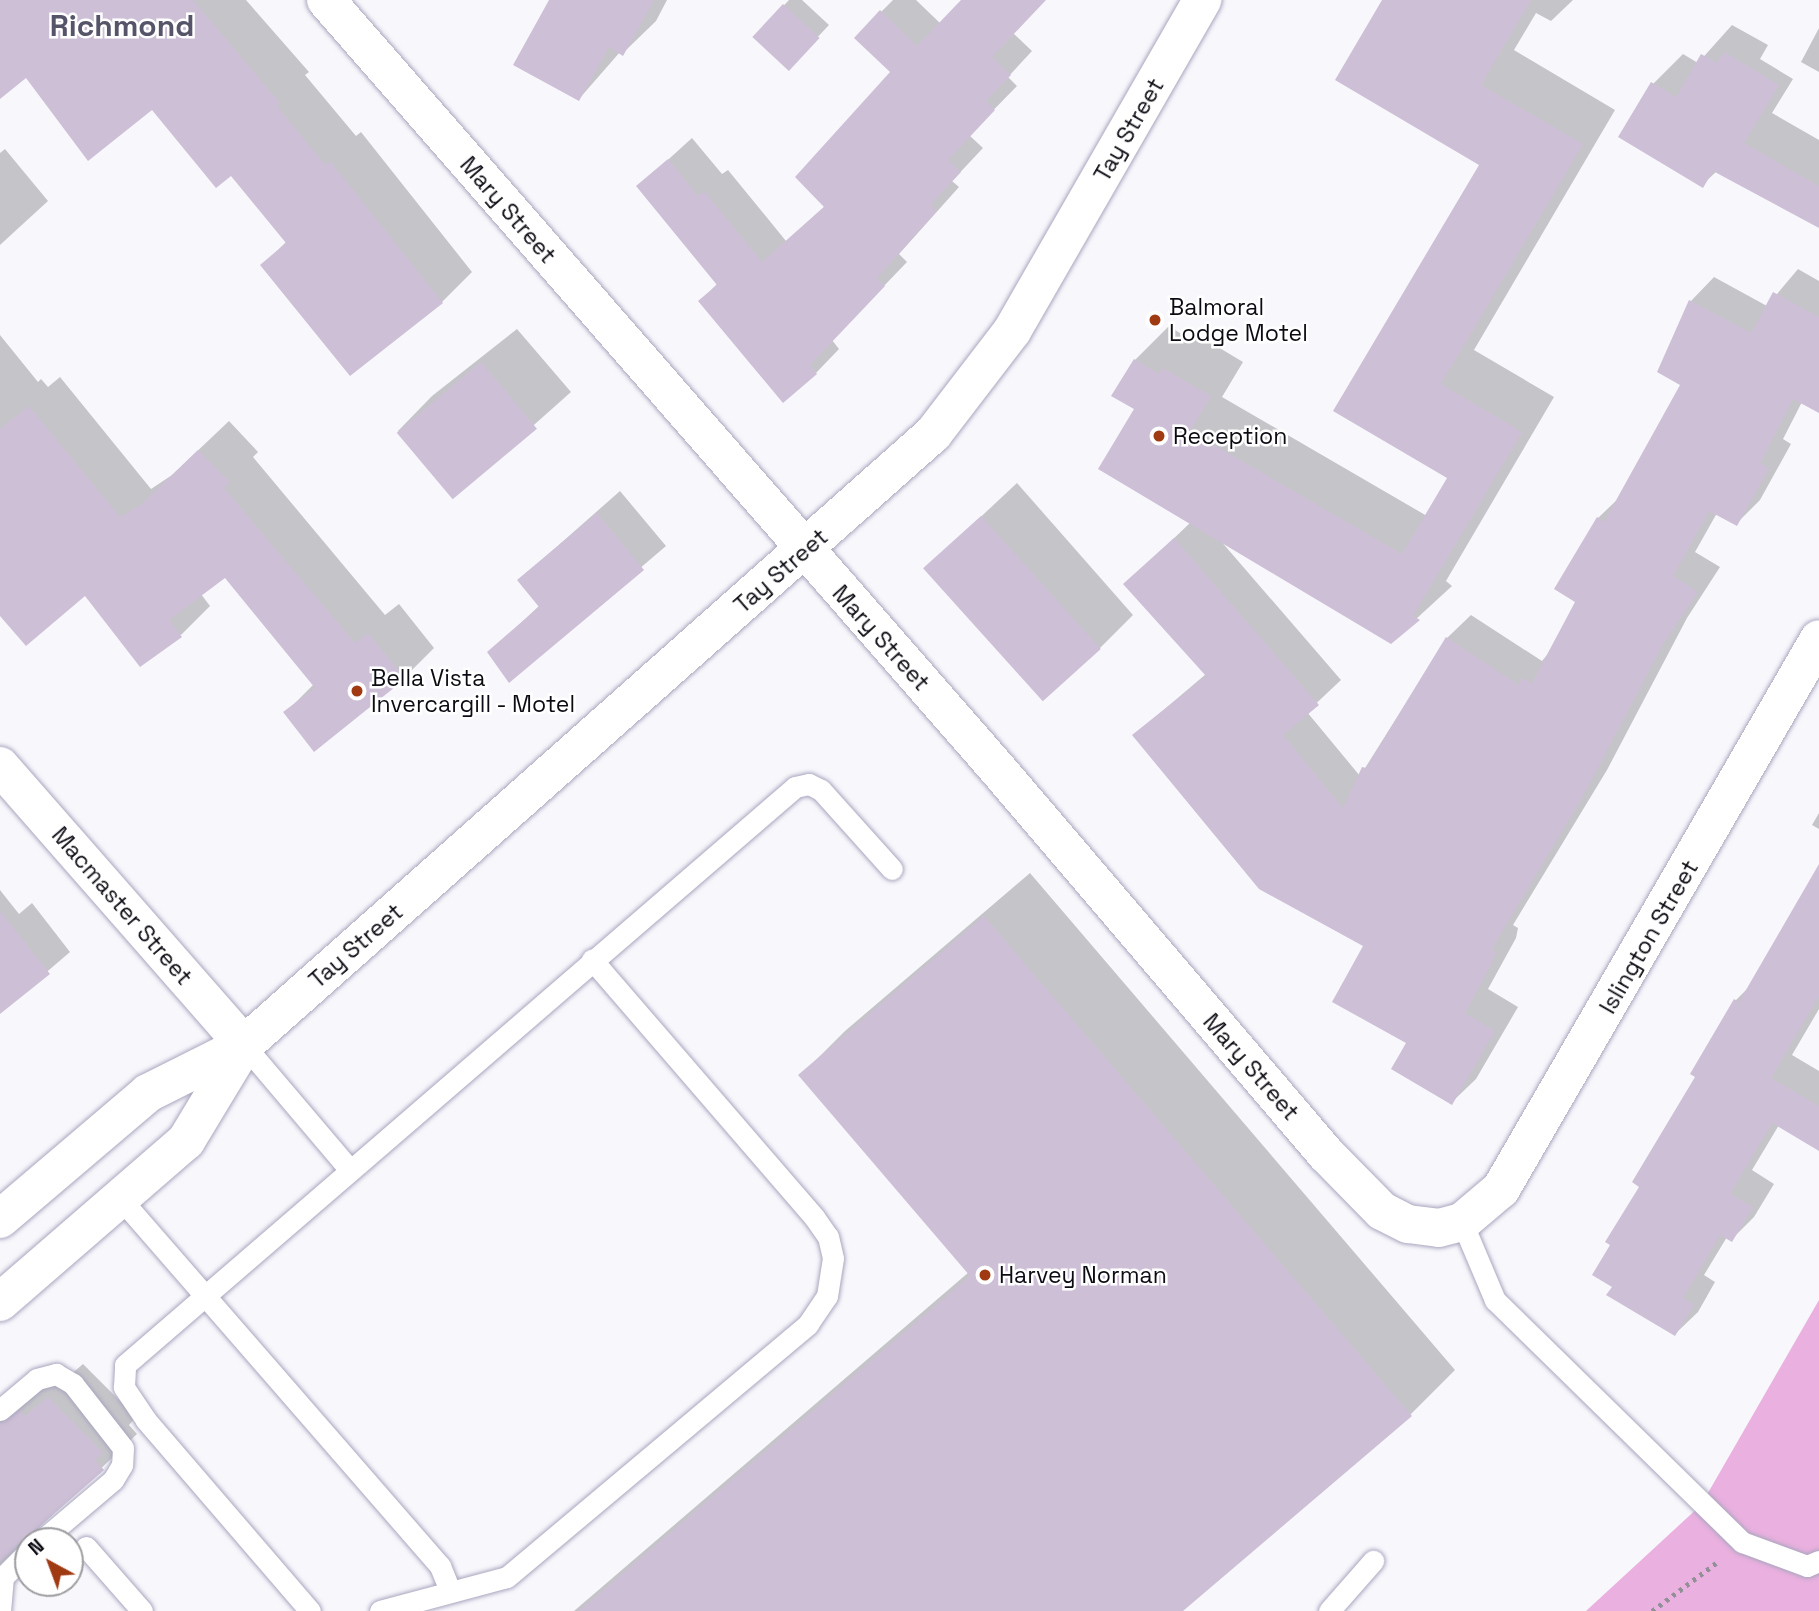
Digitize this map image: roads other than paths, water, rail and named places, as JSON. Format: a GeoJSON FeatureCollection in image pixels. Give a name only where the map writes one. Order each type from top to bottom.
{"type":"FeatureCollection","features":[{"type":"Feature","properties":{"kind":"main road","name":"Mary Street"},"geometry":{"type":"LineString","coordinates":[[326,0],[1353,1184],[1382,1211],[1408,1224],[1439,1228],[1462,1222]]}},
{"type":"Feature","properties":{"kind":"main road","name":"Tay Street"},"geometry":{"type":"LineString","coordinates":[[0,1219],[148,1093],[244,1045],[933,434],[987,370],[1202,0]]}},
{"type":"Feature","properties":{"kind":"main road","name":"Islington Street"},"geometry":{"type":"LineString","coordinates":[[1462,1222],[1501,1189],[1518,1166],[1819,639]]}},
{"type":"Feature","properties":{"kind":"main road","name":"Macmaster Street"},"geometry":{"type":"LineString","coordinates":[[0,766],[244,1045]]}},
{"type":"Feature","properties":{"kind":"main road","name":"Tay Street"},"geometry":{"type":"LineString","coordinates":[[0,1302],[186,1141],[244,1045]]}},
{"type":"Feature","properties":{"kind":"lane"},"geometry":{"type":"LineString","coordinates":[[310,1611],[146,1420],[124,1387],[125,1365],[795,787],[809,784],[821,790],[892,869]]}},
{"type":"Feature","properties":{"kind":"lane"},"geometry":{"type":"LineString","coordinates":[[380,1611],[450,1591],[497,1583],[567,1528],[808,1324],[827,1296],[832,1275],[828,1237],[814,1217],[592,960]]}},
{"type":"Feature","properties":{"kind":"lane"},"geometry":{"type":"LineString","coordinates":[[244,1045],[350,1170]]}},
{"type":"Feature","properties":{"kind":"lane"},"geometry":{"type":"LineString","coordinates":[[120,1198],[440,1566],[450,1591]]}},
{"type":"Feature","properties":{"kind":"lane"},"geometry":{"type":"LineString","coordinates":[[1462,1222],[1494,1300],[1742,1542],[1807,1566],[1819,1561]]}},
{"type":"Feature","properties":{"kind":"lane"},"geometry":{"type":"LineString","coordinates":[[0,1410],[37,1379],[56,1374],[73,1384],[114,1432],[124,1448],[120,1472],[57,1527]]}},
{"type":"Feature","properties":{"kind":"lane"},"geometry":{"type":"LineString","coordinates":[[114,1432],[146,1420]]}},
{"type":"Feature","properties":{"kind":"lane"},"geometry":{"type":"LineString","coordinates":[[86,1547],[142,1611]]}},
{"type":"Feature","properties":{"kind":"lane"},"geometry":{"type":"LineString","coordinates":[[1329,1611],[1373,1561]]}},
{"type":"Feature","properties":{"kind":"lane"},"geometry":{"type":"LineString","coordinates":[[0,1611],[3,1577],[14,1566]]}},
{"type":"Feature","properties":{"kind":"place","name":"Balmoral Lodge Motel"},"geometry":{"type":"Point","coordinates":[1155,320]}},
{"type":"Feature","properties":{"kind":"place","name":"Reception"},"geometry":{"type":"Point","coordinates":[1159,436]}},
{"type":"Feature","properties":{"kind":"place","name":"Bella Vista Invercargill - Motel"},"geometry":{"type":"Point","coordinates":[357,691]}},
{"type":"Feature","properties":{"kind":"place","name":"Harvey Norman"},"geometry":{"type":"Point","coordinates":[985,1275]}},
{"type":"Feature","properties":{"kind":"district","name":"Richmond"},"geometry":{"type":"Point","coordinates":[122,26]}}]}
